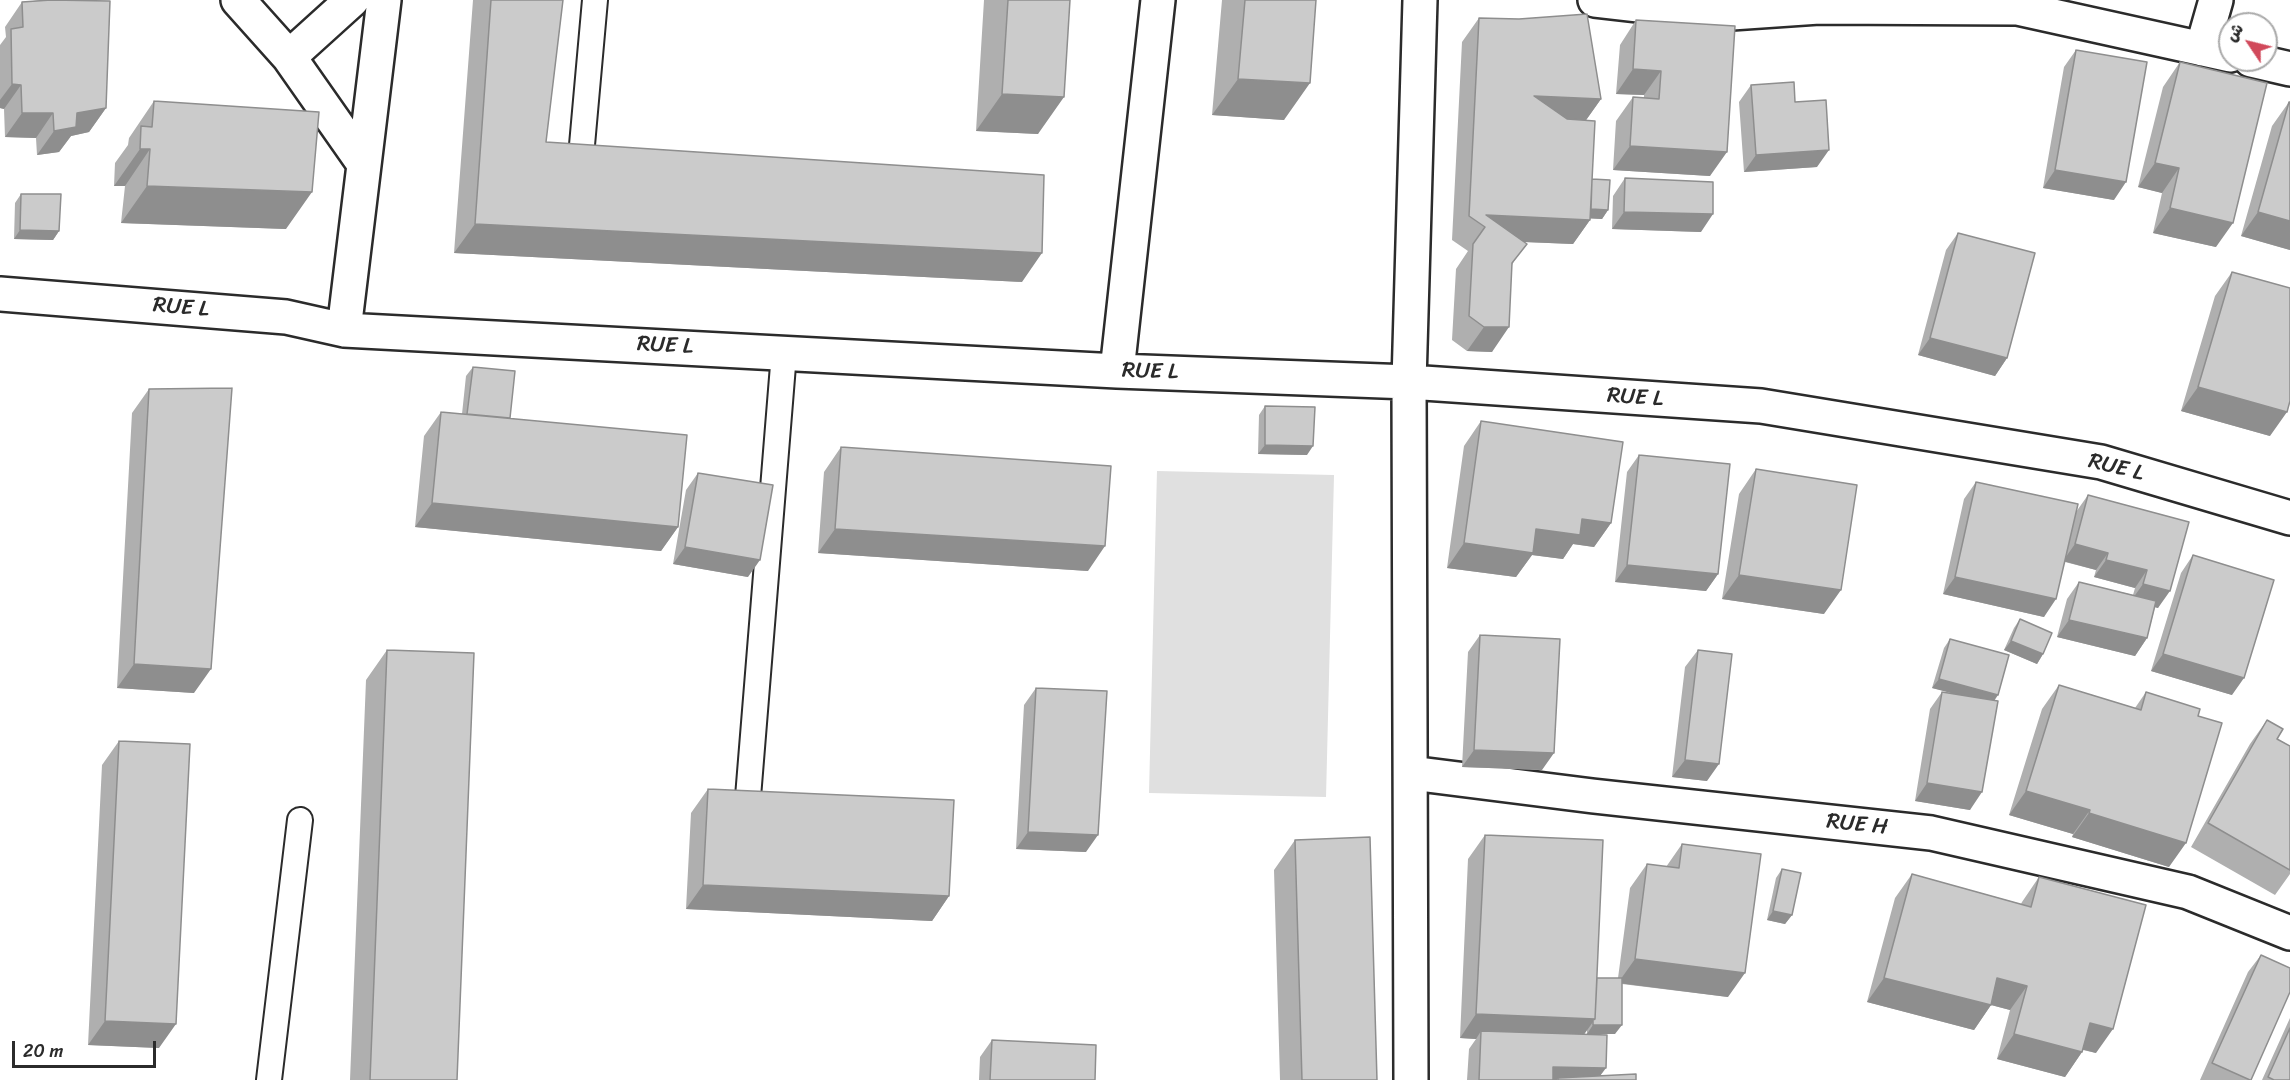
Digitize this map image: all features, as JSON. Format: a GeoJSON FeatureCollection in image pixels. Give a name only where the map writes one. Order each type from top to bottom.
{"type":"FeatureCollection","features":[{"type":"Feature","properties":{"kind":"street"},"geometry":{"type":"LineString","coordinates":[[238,0],[289,57],[364,164]]}},
{"type":"Feature","properties":{"kind":"street"},"geometry":{"type":"LineString","coordinates":[[289,57],[352,0]]}},
{"type":"Feature","properties":{"kind":"street"},"geometry":{"type":"LineString","coordinates":[[344,330],[384,0]]}},
{"type":"Feature","properties":{"kind":"street"},"geometry":{"type":"LineString","coordinates":[[1117,371],[1158,0]]}},
{"type":"Feature","properties":{"kind":"street"},"geometry":{"type":"LineString","coordinates":[[1411,1080],[1410,382],[1420,0]]}},
{"type":"Feature","properties":{"kind":"street"},"geometry":{"type":"LineString","coordinates":[[1595,0],[1717,14],[1820,3],[2017,8],[2216,52],[2217,0]]}},
{"type":"Feature","properties":{"kind":"street","name":"RUE L"},"geometry":{"type":"LineString","coordinates":[[0,294],[286,317],[344,330],[1117,371],[1410,382],[1773,408],[2101,462],[2290,518]]}},
{"type":"Feature","properties":{"kind":"street","name":"RUE H"},"geometry":{"type":"LineString","coordinates":[[1411,773],[1593,796],[1931,833],[2188,892],[2290,933]]}},
{"type":"Feature","properties":{"kind":"lane"},"geometry":{"type":"LineString","coordinates":[[582,145],[595,0]]}},
{"type":"Feature","properties":{"kind":"lane"},"geometry":{"type":"LineString","coordinates":[[748,797],[784,353]]}},
{"type":"Feature","properties":{"kind":"lane"},"geometry":{"type":"LineString","coordinates":[[269,1080],[300,820]]}},
{"type":"Feature","properties":{"kind":"shaded area"},"geometry":{"type":"Polygon","coordinates":[[[1157,471],[1334,475],[1326,797],[1149,793],[1157,471]]]}},
{"type":"Feature","properties":{"kind":"building"},"geometry":{"type":"Polygon","coordinates":[[[491,0],[563,0],[546,142],[1044,175],[1042,253],[475,224],[491,0]]]}},
{"type":"Feature","properties":{"kind":"building"},"geometry":{"type":"Polygon","coordinates":[[[1008,0],[1070,0],[1064,97],[1002,94],[1008,0]]]}},
{"type":"Feature","properties":{"kind":"building"},"geometry":{"type":"Polygon","coordinates":[[[1245,0],[1316,0],[1310,83],[1238,79],[1245,0]]]}},
{"type":"Feature","properties":{"kind":"building"},"geometry":{"type":"Polygon","coordinates":[[[110,1],[106,108],[77,113],[76,127],[54,131],[53,113],[22,113],[21,85],[12,84],[11,29],[23,27],[22,2],[110,1]]]}},
{"type":"Feature","properties":{"kind":"building"},"geometry":{"type":"Polygon","coordinates":[[[1587,14],[1601,99],[1534,96],[1567,119],[1595,121],[1590,220],[1486,215],[1527,244],[1512,263],[1509,327],[1484,327],[1469,316],[1473,244],[1485,227],[1469,216],[1479,18],[1519,19],[1587,14]]]}},
{"type":"Feature","properties":{"kind":"building"},"geometry":{"type":"Polygon","coordinates":[[[1636,20],[1735,26],[1727,152],[1630,146],[1633,97],[1659,99],[1661,71],[1633,69],[1636,20]]]}},
{"type":"Feature","properties":{"kind":"building"},"geometry":{"type":"Polygon","coordinates":[[[2076,50],[2147,62],[2126,182],[2055,170],[2076,50]]]}},
{"type":"Feature","properties":{"kind":"building"},"geometry":{"type":"Polygon","coordinates":[[[2180,62],[2267,83],[2233,223],[2170,208],[2179,168],[2155,163],[2180,62]]]}},
{"type":"Feature","properties":{"kind":"building"},"geometry":{"type":"Polygon","coordinates":[[[1794,82],[1795,102],[1826,100],[1829,150],[1756,155],[1751,85],[1794,82]]]}},
{"type":"Feature","properties":{"kind":"building"},"geometry":{"type":"Polygon","coordinates":[[[154,101],[319,112],[312,192],[147,186],[150,149],[140,149],[141,126],[152,127],[154,101]]]}},
{"type":"Feature","properties":{"kind":"building"},"geometry":{"type":"Polygon","coordinates":[[[2290,102],[2290,221],[2258,212],[2290,102]]]}},
{"type":"Feature","properties":{"kind":"building"},"geometry":{"type":"Polygon","coordinates":[[[1625,178],[1713,182],[1713,214],[1624,212],[1625,178]]]}},
{"type":"Feature","properties":{"kind":"building"},"geometry":{"type":"Polygon","coordinates":[[[1592,179],[1610,180],[1608,210],[1591,209],[1592,179]]]}},
{"type":"Feature","properties":{"kind":"building"},"geometry":{"type":"Polygon","coordinates":[[[21,194],[61,194],[59,231],[20,230],[21,194]]]}},
{"type":"Feature","properties":{"kind":"building"},"geometry":{"type":"Polygon","coordinates":[[[1958,233],[2035,253],[2007,358],[1930,338],[1958,233]]]}},
{"type":"Feature","properties":{"kind":"building"},"geometry":{"type":"Polygon","coordinates":[[[2232,272],[2290,288],[2290,401],[2287,412],[2198,387],[2232,272]]]}},
{"type":"Feature","properties":{"kind":"building"},"geometry":{"type":"Polygon","coordinates":[[[473,367],[515,371],[510,418],[467,414],[473,367]]]}},
{"type":"Feature","properties":{"kind":"building"},"geometry":{"type":"Polygon","coordinates":[[[232,388],[211,669],[134,664],[149,389],[232,388]]]}},
{"type":"Feature","properties":{"kind":"building"},"geometry":{"type":"Polygon","coordinates":[[[1265,406],[1315,407],[1313,446],[1265,445],[1265,406]]]}},
{"type":"Feature","properties":{"kind":"building"},"geometry":{"type":"Polygon","coordinates":[[[441,412],[687,435],[678,527],[432,503],[441,412]]]}},
{"type":"Feature","properties":{"kind":"building"},"geometry":{"type":"Polygon","coordinates":[[[1481,421],[1623,442],[1611,523],[1582,519],[1580,535],[1536,529],[1533,553],[1464,543],[1481,421]]]}},
{"type":"Feature","properties":{"kind":"building"},"geometry":{"type":"Polygon","coordinates":[[[841,447],[1111,466],[1105,546],[835,529],[841,447]]]}},
{"type":"Feature","properties":{"kind":"building"},"geometry":{"type":"Polygon","coordinates":[[[1639,455],[1730,464],[1718,574],[1627,565],[1639,455]]]}},
{"type":"Feature","properties":{"kind":"building"},"geometry":{"type":"Polygon","coordinates":[[[1756,469],[1857,485],[1841,590],[1739,575],[1756,469]]]}},
{"type":"Feature","properties":{"kind":"building"},"geometry":{"type":"Polygon","coordinates":[[[698,473],[773,485],[760,560],[685,547],[698,473]]]}},
{"type":"Feature","properties":{"kind":"building"},"geometry":{"type":"Polygon","coordinates":[[[1976,482],[2078,504],[2056,599],[1955,577],[1976,482]]]}},
{"type":"Feature","properties":{"kind":"building"},"geometry":{"type":"Polygon","coordinates":[[[2088,495],[2189,522],[2170,591],[2143,584],[2147,570],[2106,560],[2108,553],[2075,544],[2088,495]]]}},
{"type":"Feature","properties":{"kind":"building"},"geometry":{"type":"Polygon","coordinates":[[[2193,555],[2274,580],[2244,678],[2163,654],[2193,555]]]}},
{"type":"Feature","properties":{"kind":"building"},"geometry":{"type":"Polygon","coordinates":[[[2079,582],[2156,601],[2147,638],[2069,620],[2079,582]]]}},
{"type":"Feature","properties":{"kind":"building"},"geometry":{"type":"Polygon","coordinates":[[[2020,619],[2052,633],[2043,654],[2011,641],[2020,619]]]}},
{"type":"Feature","properties":{"kind":"building"},"geometry":{"type":"Polygon","coordinates":[[[1480,635],[1560,639],[1554,753],[1474,750],[1480,635]]]}},
{"type":"Feature","properties":{"kind":"building"},"geometry":{"type":"Polygon","coordinates":[[[1950,639],[2009,655],[1998,695],[1939,679],[1950,639]]]}},
{"type":"Feature","properties":{"kind":"building"},"geometry":{"type":"Polygon","coordinates":[[[387,650],[474,653],[457,1080],[370,1080],[387,650]]]}},
{"type":"Feature","properties":{"kind":"building"},"geometry":{"type":"Polygon","coordinates":[[[1698,650],[1732,654],[1719,764],[1685,760],[1698,650]]]}},
{"type":"Feature","properties":{"kind":"building"},"geometry":{"type":"Polygon","coordinates":[[[2059,685],[2141,710],[2146,692],[2200,709],[2198,716],[2222,723],[2186,843],[2026,791],[2059,685]]]}},
{"type":"Feature","properties":{"kind":"building"},"geometry":{"type":"Polygon","coordinates":[[[1036,688],[1107,691],[1098,835],[1028,832],[1036,688]]]}},
{"type":"Feature","properties":{"kind":"building"},"geometry":{"type":"Polygon","coordinates":[[[1942,692],[1998,701],[1982,792],[1927,783],[1942,692]]]}},
{"type":"Feature","properties":{"kind":"building"},"geometry":{"type":"Polygon","coordinates":[[[2267,720],[2283,729],[2277,739],[2290,746],[2290,870],[2208,823],[2267,720]]]}},
{"type":"Feature","properties":{"kind":"building"},"geometry":{"type":"Polygon","coordinates":[[[119,741],[190,744],[176,1024],[105,1021],[119,741]]]}},
{"type":"Feature","properties":{"kind":"building"},"geometry":{"type":"Polygon","coordinates":[[[708,789],[954,800],[949,896],[703,885],[708,789]]]}},
{"type":"Feature","properties":{"kind":"building"},"geometry":{"type":"Polygon","coordinates":[[[1485,835],[1603,840],[1595,1019],[1476,1014],[1485,835]]]}},
{"type":"Feature","properties":{"kind":"building"},"geometry":{"type":"Polygon","coordinates":[[[1370,837],[1377,1080],[1302,1080],[1295,840],[1370,837]]]}},
{"type":"Feature","properties":{"kind":"building"},"geometry":{"type":"Polygon","coordinates":[[[1682,844],[1761,854],[1745,973],[1635,959],[1647,864],[1679,868],[1682,844]]]}},
{"type":"Feature","properties":{"kind":"building"},"geometry":{"type":"Polygon","coordinates":[[[1782,869],[1801,873],[1792,915],[1773,911],[1782,869]]]}},
{"type":"Feature","properties":{"kind":"building"},"geometry":{"type":"Polygon","coordinates":[[[1912,874],[2031,907],[2039,877],[2146,905],[2113,1029],[2090,1023],[2082,1052],[2014,1034],[2027,986],[1997,978],[1991,1005],[1884,978],[1912,874]]]}},
{"type":"Feature","properties":{"kind":"building"},"geometry":{"type":"Polygon","coordinates":[[[2261,955],[2290,968],[2290,992],[2250,1080],[2212,1063],[2261,955]]]}},
{"type":"Feature","properties":{"kind":"building"},"geometry":{"type":"Polygon","coordinates":[[[1597,978],[1622,978],[1622,1025],[1593,1025],[1597,978]]]}},
{"type":"Feature","properties":{"kind":"building"},"geometry":{"type":"Polygon","coordinates":[[[2290,1028],[2290,1080],[2274,1080],[2268,1077],[2290,1028]]]}},
{"type":"Feature","properties":{"kind":"building"},"geometry":{"type":"Polygon","coordinates":[[[1481,1031],[1607,1035],[1606,1068],[1553,1067],[1553,1080],[1479,1080],[1481,1031]]]}},
{"type":"Feature","properties":{"kind":"building"},"geometry":{"type":"Polygon","coordinates":[[[992,1040],[1096,1045],[1095,1080],[990,1080],[992,1040]]]}},
{"type":"Feature","properties":{"kind":"building"},"geometry":{"type":"Polygon","coordinates":[[[1636,1074],[1636,1080],[1558,1080],[1558,1078],[1636,1074]]]}}]}
